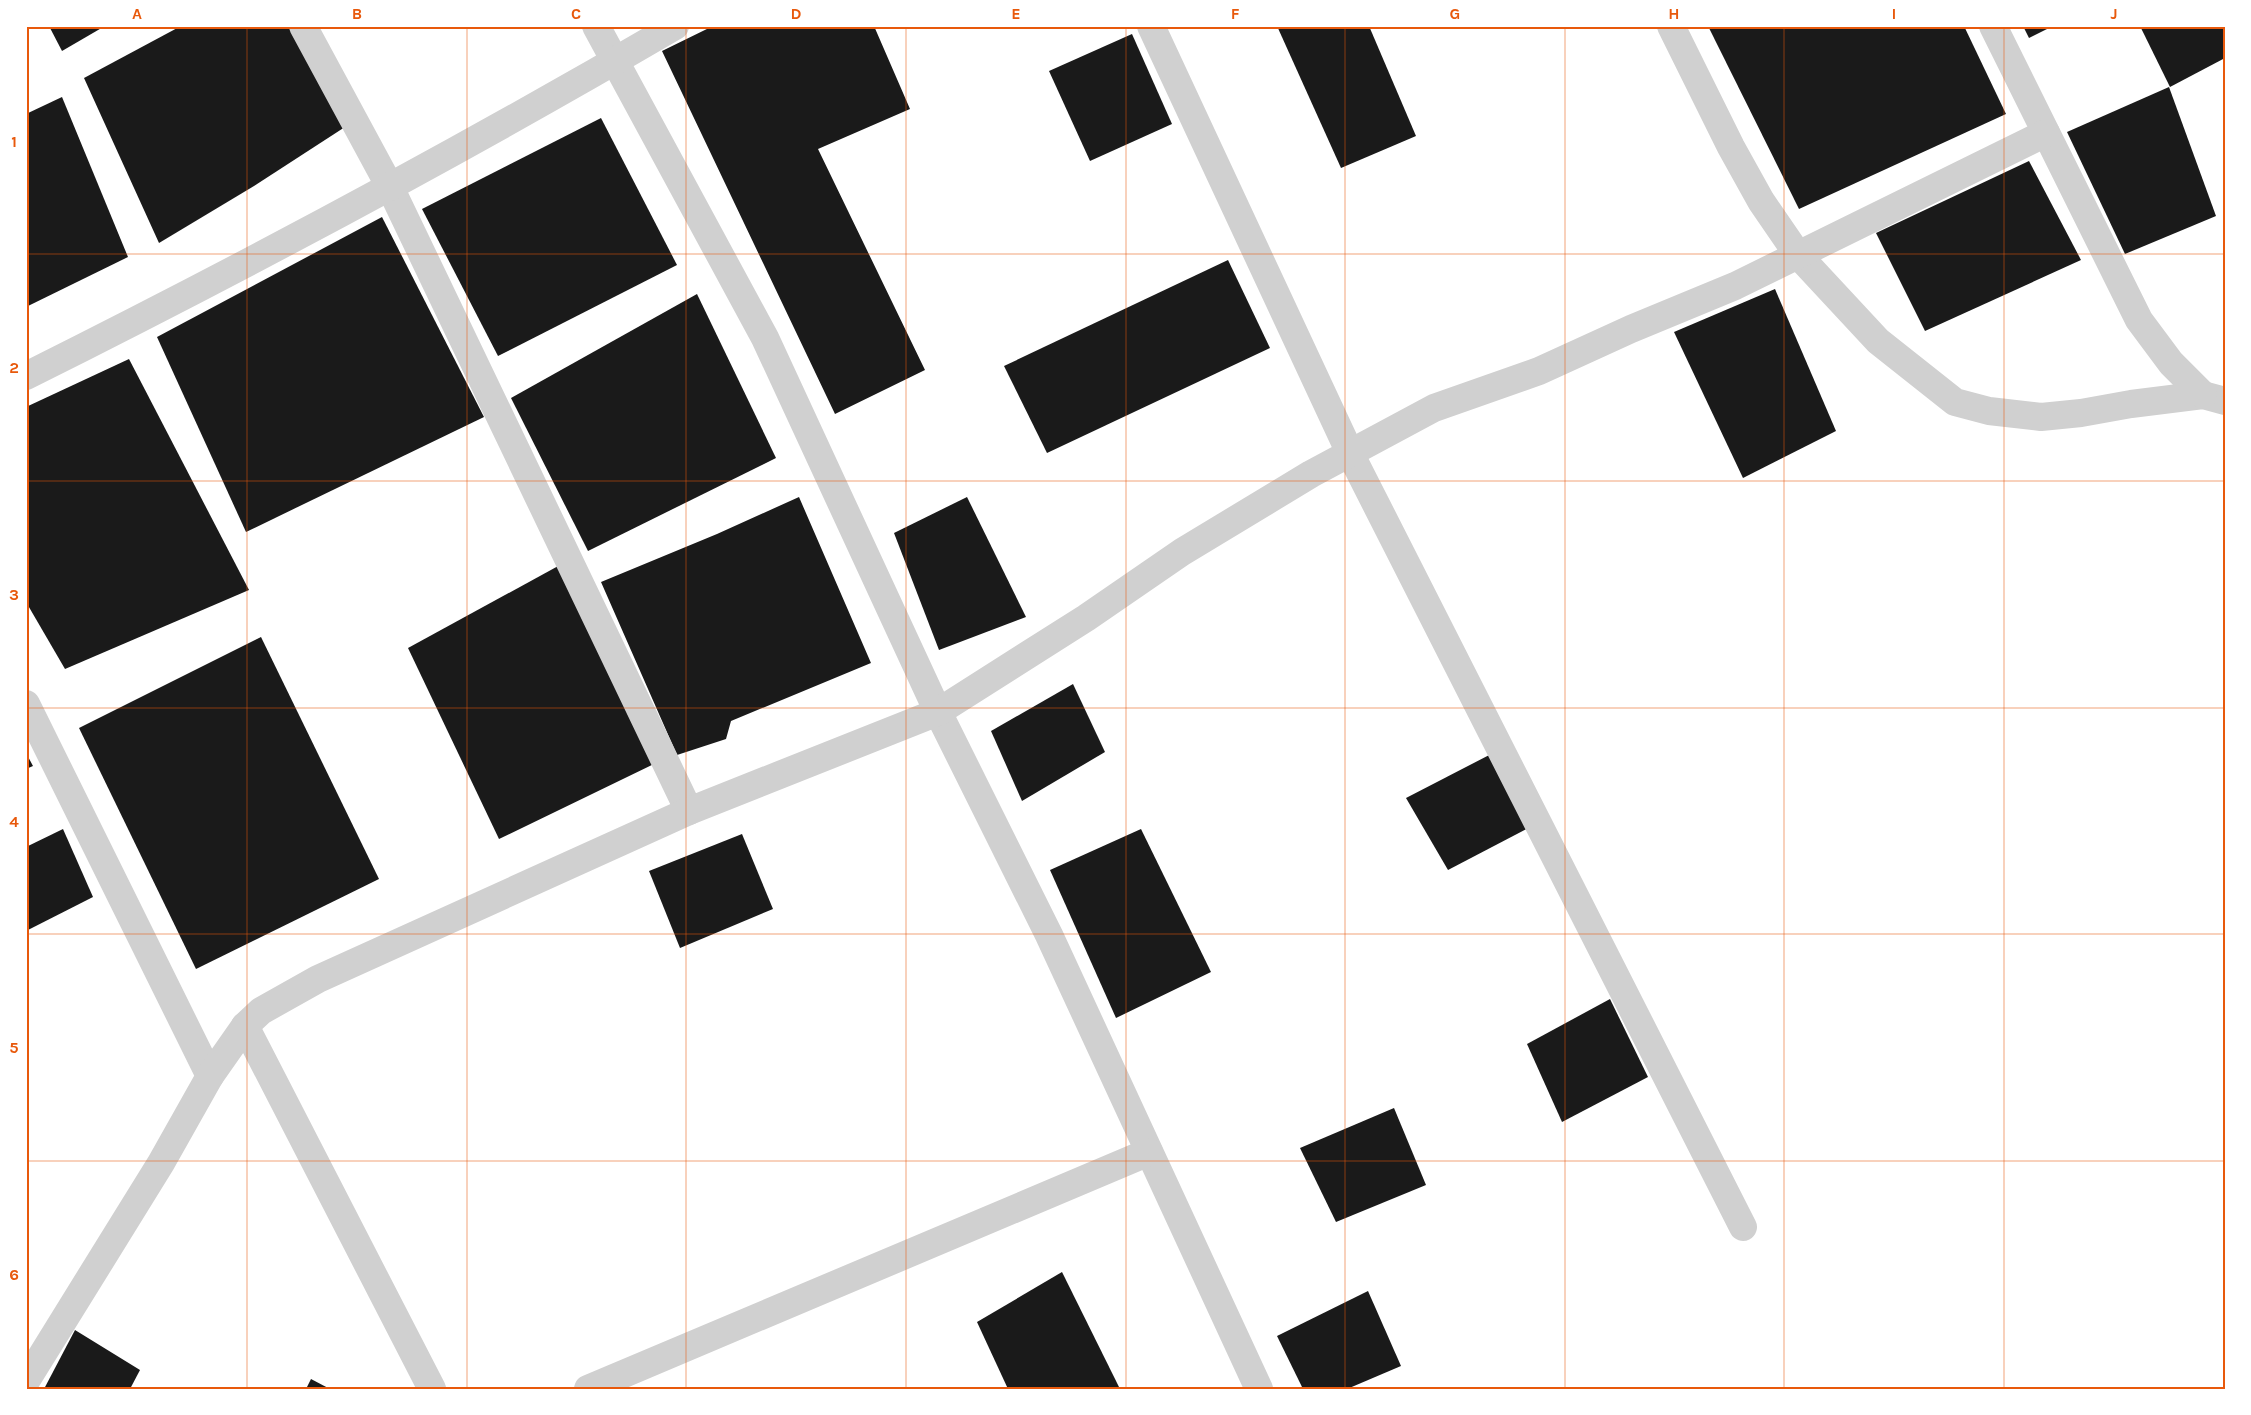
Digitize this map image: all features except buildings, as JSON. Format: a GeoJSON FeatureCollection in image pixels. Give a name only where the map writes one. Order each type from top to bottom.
{"type":"FeatureCollection","features":[{"type":"Feature","properties":{"kind":"street"},"geometry":{"type":"LineString","coordinates":[[303,26],[390,187],[689,811]]}},
{"type":"Feature","properties":{"kind":"street"},"geometry":{"type":"LineString","coordinates":[[596,26],[765,338],[938,712],[1049,935],[1259,1389]]}},
{"type":"Feature","properties":{"kind":"street"},"geometry":{"type":"LineString","coordinates":[[26,376],[177,300],[390,187],[675,26]]}},
{"type":"Feature","properties":{"kind":"street"},"geometry":{"type":"LineString","coordinates":[[1151,26],[1350,453],[1743,1227]]}},
{"type":"Feature","properties":{"kind":"street"},"geometry":{"type":"LineString","coordinates":[[1671,26],[1752,186],[1798,256],[1878,341],[1955,402],[1989,411],[2041,417],[2081,413],[2131,404],[2214,398]]}},
{"type":"Feature","properties":{"kind":"street"},"geometry":{"type":"LineString","coordinates":[[1993,26],[2140,320],[2171,363],[2214,398]]}},
{"type":"Feature","properties":{"kind":"street"},"geometry":{"type":"LineString","coordinates":[[26,1381],[161,1163],[210,1076],[245,1026],[261,1011],[318,979],[689,811],[938,712],[1086,618],[1182,552],[1311,474],[1434,408],[1539,371],[1631,329],[1735,286],[2046,133]]}},
{"type":"Feature","properties":{"kind":"street"},"geometry":{"type":"LineString","coordinates":[[26,704],[210,1076]]}},
{"type":"Feature","properties":{"kind":"street"},"geometry":{"type":"LineString","coordinates":[[245,1026],[432,1389]]}},
{"type":"Feature","properties":{"kind":"street"},"geometry":{"type":"LineString","coordinates":[[588,1389],[1150,1152]]}}]}
